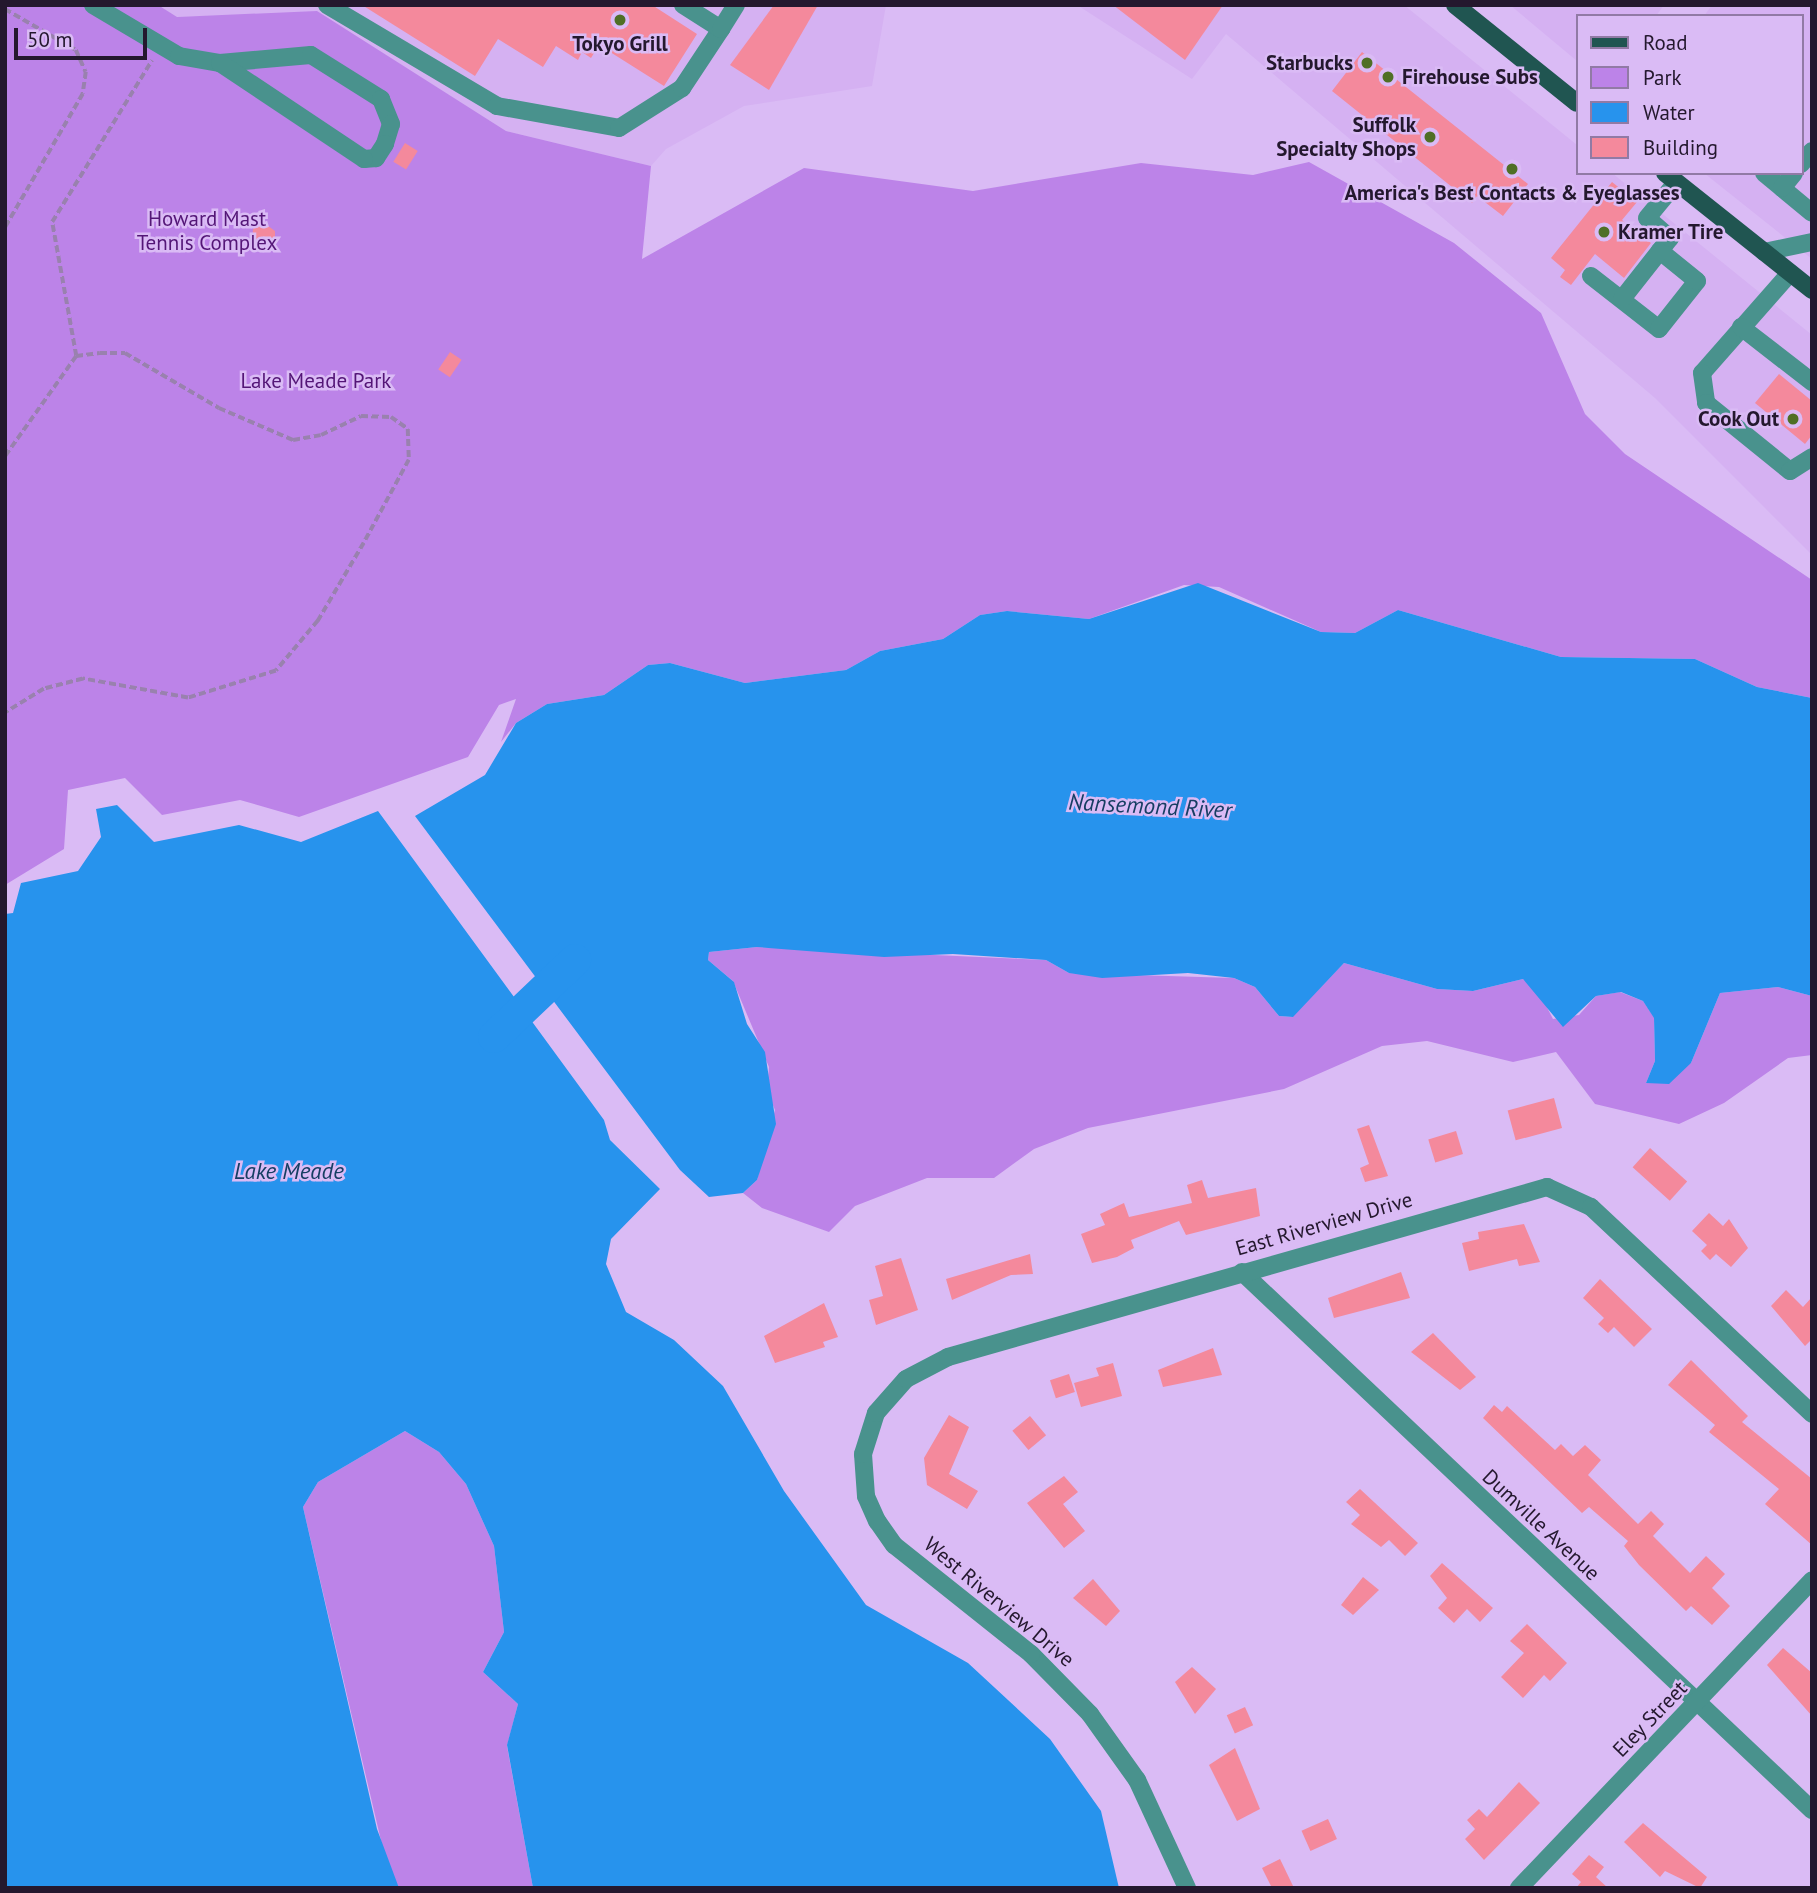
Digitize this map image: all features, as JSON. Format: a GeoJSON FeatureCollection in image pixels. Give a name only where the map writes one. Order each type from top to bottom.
{"type":"FeatureCollection","features":[{"type":"Feature","properties":{"kind":"main road"},"geometry":{"type":"LineString","coordinates":[[1455,5],[1576,102]]}},
{"type":"Feature","properties":{"kind":"main road"},"geometry":{"type":"LineString","coordinates":[[1670,178],[1812,290]]}},
{"type":"Feature","properties":{"kind":"street"},"geometry":{"type":"LineString","coordinates":[[93,5],[179,56],[220,63],[311,55],[381,99],[391,124],[385,144],[376,158],[363,159],[220,63]]}},
{"type":"Feature","properties":{"kind":"street"},"geometry":{"type":"LineString","coordinates":[[327,5],[497,106],[619,128],[682,88],[736,5]]}},
{"type":"Feature","properties":{"kind":"street"},"geometry":{"type":"LineString","coordinates":[[683,5],[721,29]]}},
{"type":"Feature","properties":{"kind":"street"},"geometry":{"type":"LineString","coordinates":[[1766,175],[1812,213]]}},
{"type":"Feature","properties":{"kind":"street"},"geometry":{"type":"LineString","coordinates":[[1782,188],[1792,175]]}},
{"type":"Feature","properties":{"kind":"street"},"geometry":{"type":"LineString","coordinates":[[1622,299],[1670,238],[1647,219],[1670,178]]}},
{"type":"Feature","properties":{"kind":"street"},"geometry":{"type":"LineString","coordinates":[[1764,253],[1812,242]]}},
{"type":"Feature","properties":{"kind":"street"},"geometry":{"type":"LineString","coordinates":[[1591,276],[1659,328],[1697,281],[1660,251]]}},
{"type":"Feature","properties":{"kind":"street"},"geometry":{"type":"LineString","coordinates":[[1790,273],[1702,373],[1706,403],[1790,471],[1812,457]]}},
{"type":"Feature","properties":{"kind":"street"},"geometry":{"type":"LineString","coordinates":[[1741,327],[1812,382]]}},
{"type":"Feature","properties":{"kind":"street","name":"East Riverview Drive"},"geometry":{"type":"LineString","coordinates":[[866,1496],[863,1454],[876,1413],[926,1366],[1529,1188],[1561,1190],[1591,1207],[1812,1414]]}},
{"type":"Feature","properties":{"kind":"street","name":"Dumville Avenue"},"geometry":{"type":"LineString","coordinates":[[1242,1272],[1812,1810]]}},
{"type":"Feature","properties":{"kind":"street","name":"West Riverview Drive"},"geometry":{"type":"LineString","coordinates":[[866,1496],[894,1545],[1031,1654],[1090,1714],[1137,1780],[1187,1888]]}},
{"type":"Feature","properties":{"kind":"street","name":"Eley Street"},"geometry":{"type":"LineString","coordinates":[[1519,1888],[1698,1703],[1812,1580]]}},
{"type":"Feature","properties":{"kind":"path"},"geometry":{"type":"LineString","coordinates":[[5,9],[76,50],[86,72],[83,94],[5,228]]}},
{"type":"Feature","properties":{"kind":"path"},"geometry":{"type":"LineString","coordinates":[[5,456],[76,356],[52,222],[161,46]]}},
{"type":"Feature","properties":{"kind":"path"},"geometry":{"type":"LineString","coordinates":[[5,713],[44,689],[83,679],[188,698],[276,671],[318,621],[409,460],[408,429],[391,417],[361,416],[321,435],[293,440],[219,408],[125,353],[76,356]]}},
{"type":"Feature","properties":{"kind":"shaded area"},"geometry":{"type":"Polygon","coordinates":[[[158,5],[886,5],[872,86],[744,106],[666,149],[651,166],[506,131],[317,12],[176,17],[158,5]]]}},
{"type":"Feature","properties":{"kind":"shaded area"},"geometry":{"type":"Polygon","coordinates":[[[1077,5],[1404,5],[1576,144],[1576,175],[1614,175],[1812,335],[1812,555],[1655,398],[1226,34],[1192,79],[1077,5]]]}},
{"type":"Feature","properties":{"kind":"shaded area"},"geometry":{"type":"Polygon","coordinates":[[[1510,5],[1664,5],[1657,14],[1576,14],[1576,60],[1510,5]]]}},
{"type":"Feature","properties":{"kind":"shaded area"},"geometry":{"type":"Polygon","coordinates":[[[1712,5],[1812,5],[1812,259],[1707,175],[1803,175],[1803,14],[1705,14],[1712,5]]]}},
{"type":"Feature","properties":{"kind":"green space"},"geometry":{"type":"Polygon","coordinates":[[[5,5],[158,5],[177,17],[317,11],[506,131],[651,166],[642,259],[804,168],[973,191],[1141,163],[1253,175],[1309,162],[1454,243],[1541,313],[1585,414],[1625,454],[1812,580],[1812,698],[1757,687],[1695,659],[1561,657],[1398,610],[1355,633],[1321,632],[1219,587],[1184,585],[1089,619],[1007,611],[980,615],[943,639],[880,651],[846,670],[745,683],[670,663],[648,665],[604,695],[547,704],[516,723],[501,742],[516,699],[499,705],[468,757],[299,817],[240,800],[162,815],[125,778],[68,790],[64,849],[5,885],[5,5]]]}},
{"type":"Feature","properties":{"kind":"green space"},"geometry":{"type":"Polygon","coordinates":[[[757,947],[1046,960],[1069,973],[1234,978],[1255,987],[1279,1016],[1292,1017],[1344,963],[1437,989],[1473,991],[1523,979],[1537,988],[1553,1019],[1579,1015],[1596,996],[1620,992],[1643,1001],[1654,1017],[1655,1061],[1646,1083],[1691,1063],[1720,993],[1778,987],[1812,996],[1812,1055],[1788,1058],[1724,1103],[1679,1124],[1595,1104],[1556,1052],[1513,1062],[1427,1041],[1382,1046],[1284,1089],[1088,1128],[1034,1149],[994,1178],[927,1178],[855,1206],[829,1232],[762,1208],[743,1193],[757,1180],[775,1110],[767,1090],[769,1067],[733,981],[708,960],[709,952],[757,947]]]}},
{"type":"Feature","properties":{"kind":"green space"},"geometry":{"type":"Polygon","coordinates":[[[405,1431],[439,1452],[466,1484],[494,1546],[504,1632],[483,1672],[518,1704],[507,1746],[533,1888],[399,1888],[386,1862],[303,1507],[318,1482],[405,1431]]]}},
{"type":"Feature","properties":{"kind":"water","name":"Nansemond River"},"geometry":{"type":"Polygon","coordinates":[[[1198,583],[1321,632],[1355,633],[1398,610],[1561,657],[1695,659],[1757,687],[1812,698],[1812,996],[1778,987],[1720,993],[1691,1063],[1669,1084],[1646,1083],[1655,1061],[1654,1018],[1643,1001],[1621,992],[1596,996],[1563,1027],[1523,979],[1473,991],[1437,989],[1344,963],[1293,1017],[1279,1016],[1255,987],[1234,978],[1188,973],[1102,978],[1069,973],[1046,960],[953,954],[884,957],[757,947],[709,952],[708,960],[734,982],[747,1024],[765,1052],[776,1124],[757,1180],[743,1193],[709,1197],[680,1170],[415,816],[485,775],[516,723],[547,704],[604,695],[648,665],[670,663],[745,683],[846,670],[880,651],[943,639],[980,615],[1007,611],[1089,619],[1198,583]]]}},
{"type":"Feature","properties":{"kind":"water","name":"Lake Meade"},"geometry":{"type":"Polygon","coordinates":[[[117,805],[154,842],[239,825],[301,842],[378,811],[604,1120],[610,1140],[660,1189],[611,1239],[606,1264],[626,1312],[674,1340],[723,1386],[784,1491],[866,1605],[968,1663],[1050,1739],[1101,1811],[1119,1888],[533,1888],[507,1745],[518,1704],[483,1672],[504,1632],[494,1546],[466,1484],[439,1452],[405,1431],[318,1482],[303,1507],[377,1829],[399,1888],[5,1888],[5,914],[13,913],[21,883],[78,871],[101,837],[96,809],[117,805]]]}},
{"type":"Feature","properties":{"kind":"building"},"geometry":{"type":"Polygon","coordinates":[[[362,5],[652,5],[697,34],[664,86],[599,45],[591,58],[582,52],[578,60],[556,46],[543,67],[498,39],[475,76],[362,5]]]}},
{"type":"Feature","properties":{"kind":"building"},"geometry":{"type":"Polygon","coordinates":[[[774,5],[818,5],[769,90],[730,65],[774,5]]]}},
{"type":"Feature","properties":{"kind":"building"},"geometry":{"type":"Polygon","coordinates":[[[1113,5],[1223,5],[1185,60],[1113,5]]]}},
{"type":"Feature","properties":{"kind":"building","name":"Suffolk Specialty Shops"},"geometry":{"type":"Polygon","coordinates":[[[1362,52],[1528,184],[1503,216],[1477,196],[1472,203],[1332,91],[1362,52]]]}},
{"type":"Feature","properties":{"kind":"building"},"geometry":{"type":"Polygon","coordinates":[[[405,143],[418,151],[406,170],[393,162],[405,143]]]}},
{"type":"Feature","properties":{"kind":"building","name":"Kramer Tire"},"geometry":{"type":"Polygon","coordinates":[[[1612,182],[1637,202],[1622,220],[1651,243],[1624,278],[1595,254],[1571,285],[1560,277],[1565,270],[1551,258],[1612,182]]]}},
{"type":"Feature","properties":{"kind":"building"},"geometry":{"type":"Polygon","coordinates":[[[264,223],[275,231],[275,244],[263,249],[252,242],[253,229],[264,223]]]}},
{"type":"Feature","properties":{"kind":"building"},"geometry":{"type":"Polygon","coordinates":[[[450,352],[462,360],[450,377],[438,369],[450,352]]]}},
{"type":"Feature","properties":{"kind":"building","name":"Cook Out"},"geometry":{"type":"Polygon","coordinates":[[[1779,374],[1812,401],[1812,435],[1805,444],[1755,403],[1779,374]]]}},
{"type":"Feature","properties":{"kind":"building"},"geometry":{"type":"Polygon","coordinates":[[[1554,1098],[1562,1128],[1516,1140],[1508,1110],[1554,1098]]]}},
{"type":"Feature","properties":{"kind":"building"},"geometry":{"type":"Polygon","coordinates":[[[1369,1125],[1388,1176],[1365,1182],[1360,1168],[1369,1164],[1357,1129],[1369,1125]]]}},
{"type":"Feature","properties":{"kind":"building"},"geometry":{"type":"Polygon","coordinates":[[[1456,1131],[1463,1154],[1435,1162],[1428,1139],[1456,1131]]]}},
{"type":"Feature","properties":{"kind":"building"},"geometry":{"type":"Polygon","coordinates":[[[1650,1148],[1687,1181],[1670,1201],[1633,1167],[1650,1148]]]}},
{"type":"Feature","properties":{"kind":"building"},"geometry":{"type":"Polygon","coordinates":[[[1202,1180],[1208,1198],[1256,1188],[1260,1216],[1186,1235],[1179,1221],[1131,1240],[1134,1248],[1117,1257],[1092,1263],[1081,1234],[1105,1225],[1100,1214],[1124,1203],[1129,1217],[1192,1203],[1187,1185],[1202,1180]]]}},
{"type":"Feature","properties":{"kind":"building"},"geometry":{"type":"Polygon","coordinates":[[[1709,1213],[1723,1226],[1729,1219],[1748,1248],[1731,1267],[1716,1254],[1710,1260],[1701,1251],[1707,1245],[1692,1231],[1709,1213]]]}},
{"type":"Feature","properties":{"kind":"building"},"geometry":{"type":"Polygon","coordinates":[[[1524,1224],[1540,1262],[1519,1266],[1517,1259],[1469,1271],[1462,1243],[1479,1239],[1478,1232],[1524,1224]]]}},
{"type":"Feature","properties":{"kind":"building"},"geometry":{"type":"Polygon","coordinates":[[[1030,1254],[1033,1274],[1011,1275],[952,1300],[946,1279],[1030,1254]]]}},
{"type":"Feature","properties":{"kind":"building"},"geometry":{"type":"Polygon","coordinates":[[[901,1258],[918,1310],[876,1325],[869,1300],[883,1296],[875,1266],[901,1258]]]}},
{"type":"Feature","properties":{"kind":"building"},"geometry":{"type":"Polygon","coordinates":[[[1401,1272],[1410,1298],[1334,1318],[1328,1298],[1401,1272]]]}},
{"type":"Feature","properties":{"kind":"building"},"geometry":{"type":"Polygon","coordinates":[[[1600,1279],[1652,1329],[1634,1347],[1614,1327],[1608,1333],[1598,1324],[1604,1318],[1583,1298],[1600,1279]]]}},
{"type":"Feature","properties":{"kind":"building"},"geometry":{"type":"Polygon","coordinates":[[[1786,1290],[1803,1307],[1812,1297],[1812,1339],[1805,1346],[1771,1306],[1786,1290]]]}},
{"type":"Feature","properties":{"kind":"building"},"geometry":{"type":"Polygon","coordinates":[[[824,1303],[838,1337],[823,1342],[825,1347],[775,1363],[764,1336],[824,1303]]]}},
{"type":"Feature","properties":{"kind":"building"},"geometry":{"type":"Polygon","coordinates":[[[1433,1333],[1476,1377],[1460,1390],[1411,1352],[1433,1333]]]}},
{"type":"Feature","properties":{"kind":"building"},"geometry":{"type":"Polygon","coordinates":[[[1213,1348],[1222,1375],[1163,1387],[1158,1370],[1213,1348]]]}},
{"type":"Feature","properties":{"kind":"building"},"geometry":{"type":"Polygon","coordinates":[[[1691,1360],[1748,1416],[1742,1422],[1812,1479],[1812,1545],[1765,1504],[1779,1489],[1709,1432],[1715,1425],[1668,1385],[1691,1360]]]}},
{"type":"Feature","properties":{"kind":"building"},"geometry":{"type":"Polygon","coordinates":[[[1113,1363],[1122,1396],[1081,1407],[1074,1383],[1099,1376],[1096,1368],[1113,1363]]]}},
{"type":"Feature","properties":{"kind":"building"},"geometry":{"type":"Polygon","coordinates":[[[1069,1374],[1075,1392],[1056,1398],[1050,1380],[1069,1374]]]}},
{"type":"Feature","properties":{"kind":"building"},"geometry":{"type":"Polygon","coordinates":[[[1494,1405],[1502,1412],[1507,1406],[1555,1450],[1561,1444],[1573,1456],[1585,1445],[1601,1460],[1588,1475],[1638,1524],[1651,1511],[1664,1524],[1653,1536],[1690,1573],[1706,1556],[1725,1574],[1712,1588],[1730,1606],[1712,1625],[1691,1606],[1686,1611],[1639,1565],[1624,1546],[1628,1541],[1589,1507],[1582,1513],[1483,1418],[1494,1405]]]}},
{"type":"Feature","properties":{"kind":"building"},"geometry":{"type":"Polygon","coordinates":[[[949,1415],[969,1427],[949,1474],[978,1491],[967,1509],[927,1485],[924,1458],[949,1415]]]}},
{"type":"Feature","properties":{"kind":"building"},"geometry":{"type":"Polygon","coordinates":[[[1030,1416],[1046,1435],[1028,1450],[1012,1431],[1030,1416]]]}},
{"type":"Feature","properties":{"kind":"building"},"geometry":{"type":"Polygon","coordinates":[[[1064,1476],[1078,1492],[1063,1504],[1085,1531],[1064,1548],[1027,1503],[1064,1476]]]}},
{"type":"Feature","properties":{"kind":"building"},"geometry":{"type":"Polygon","coordinates":[[[1360,1489],[1418,1543],[1405,1556],[1389,1540],[1381,1547],[1351,1524],[1360,1515],[1346,1502],[1360,1489]]]}},
{"type":"Feature","properties":{"kind":"building"},"geometry":{"type":"Polygon","coordinates":[[[1442,1563],[1493,1608],[1480,1622],[1467,1609],[1454,1623],[1438,1608],[1447,1598],[1430,1576],[1442,1563]]]}},
{"type":"Feature","properties":{"kind":"building"},"geometry":{"type":"Polygon","coordinates":[[[1363,1577],[1379,1590],[1353,1615],[1341,1605],[1363,1577]]]}},
{"type":"Feature","properties":{"kind":"building"},"geometry":{"type":"Polygon","coordinates":[[[1093,1579],[1120,1611],[1106,1626],[1073,1598],[1093,1579]]]}},
{"type":"Feature","properties":{"kind":"building"},"geometry":{"type":"Polygon","coordinates":[[[1527,1624],[1567,1663],[1550,1681],[1544,1675],[1523,1698],[1501,1677],[1524,1653],[1510,1641],[1527,1624]]]}},
{"type":"Feature","properties":{"kind":"building"},"geometry":{"type":"Polygon","coordinates":[[[1783,1648],[1812,1673],[1812,1716],[1767,1665],[1783,1648]]]}},
{"type":"Feature","properties":{"kind":"building"},"geometry":{"type":"Polygon","coordinates":[[[1192,1667],[1216,1689],[1195,1714],[1175,1682],[1192,1667]]]}},
{"type":"Feature","properties":{"kind":"building"},"geometry":{"type":"Polygon","coordinates":[[[1245,1707],[1253,1725],[1235,1733],[1227,1715],[1245,1707]]]}},
{"type":"Feature","properties":{"kind":"building"},"geometry":{"type":"Polygon","coordinates":[[[1235,1748],[1260,1809],[1237,1821],[1209,1765],[1235,1748]]]}},
{"type":"Feature","properties":{"kind":"building"},"geometry":{"type":"Polygon","coordinates":[[[1519,1782],[1540,1803],[1484,1860],[1465,1839],[1475,1829],[1467,1820],[1479,1809],[1487,1817],[1519,1782]]]}},
{"type":"Feature","properties":{"kind":"building"},"geometry":{"type":"Polygon","coordinates":[[[1328,1819],[1337,1839],[1310,1851],[1302,1831],[1328,1819]]]}},
{"type":"Feature","properties":{"kind":"building"},"geometry":{"type":"Polygon","coordinates":[[[1643,1823],[1707,1877],[1700,1888],[1665,1871],[1660,1877],[1624,1842],[1643,1823]]]}},
{"type":"Feature","properties":{"kind":"building"},"geometry":{"type":"Polygon","coordinates":[[[1589,1855],[1604,1867],[1596,1877],[1608,1888],[1576,1888],[1581,1882],[1572,1874],[1589,1855]]]}},
{"type":"Feature","properties":{"kind":"building"},"geometry":{"type":"Polygon","coordinates":[[[1280,1859],[1294,1888],[1272,1888],[1262,1868],[1280,1859]]]}},
{"type":"Feature","properties":{"kind":"waterway"},"geometry":{"type":"LineString","coordinates":[[494,1037],[575,960]]}},
{"type":"Feature","properties":{"kind":"place","name":"Tokyo Grill"},"geometry":{"type":"Point","coordinates":[620,20]}},
{"type":"Feature","properties":{"kind":"place","name":"Starbucks"},"geometry":{"type":"Point","coordinates":[1367,63]}},
{"type":"Feature","properties":{"kind":"place","name":"Firehouse Subs"},"geometry":{"type":"Point","coordinates":[1388,77]}},
{"type":"Feature","properties":{"kind":"place","name":"Suffolk Specialty Shops"},"geometry":{"type":"Point","coordinates":[1430,137]}},
{"type":"Feature","properties":{"kind":"place","name":"America's Best Contacts & Eyeglasses"},"geometry":{"type":"Point","coordinates":[1512,169]}},
{"type":"Feature","properties":{"kind":"place","name":"Kramer Tire"},"geometry":{"type":"Point","coordinates":[1604,232]}},
{"type":"Feature","properties":{"kind":"place","name":"Cook Out"},"geometry":{"type":"Point","coordinates":[1793,419]}},
{"type":"Feature","properties":{"kind":"park label","name":"Howard Mast Tennis Complex"},"geometry":{"type":"Point","coordinates":[207,231]}},
{"type":"Feature","properties":{"kind":"park label","name":"Lake Meade Park"},"geometry":{"type":"Point","coordinates":[316,381]}}]}
